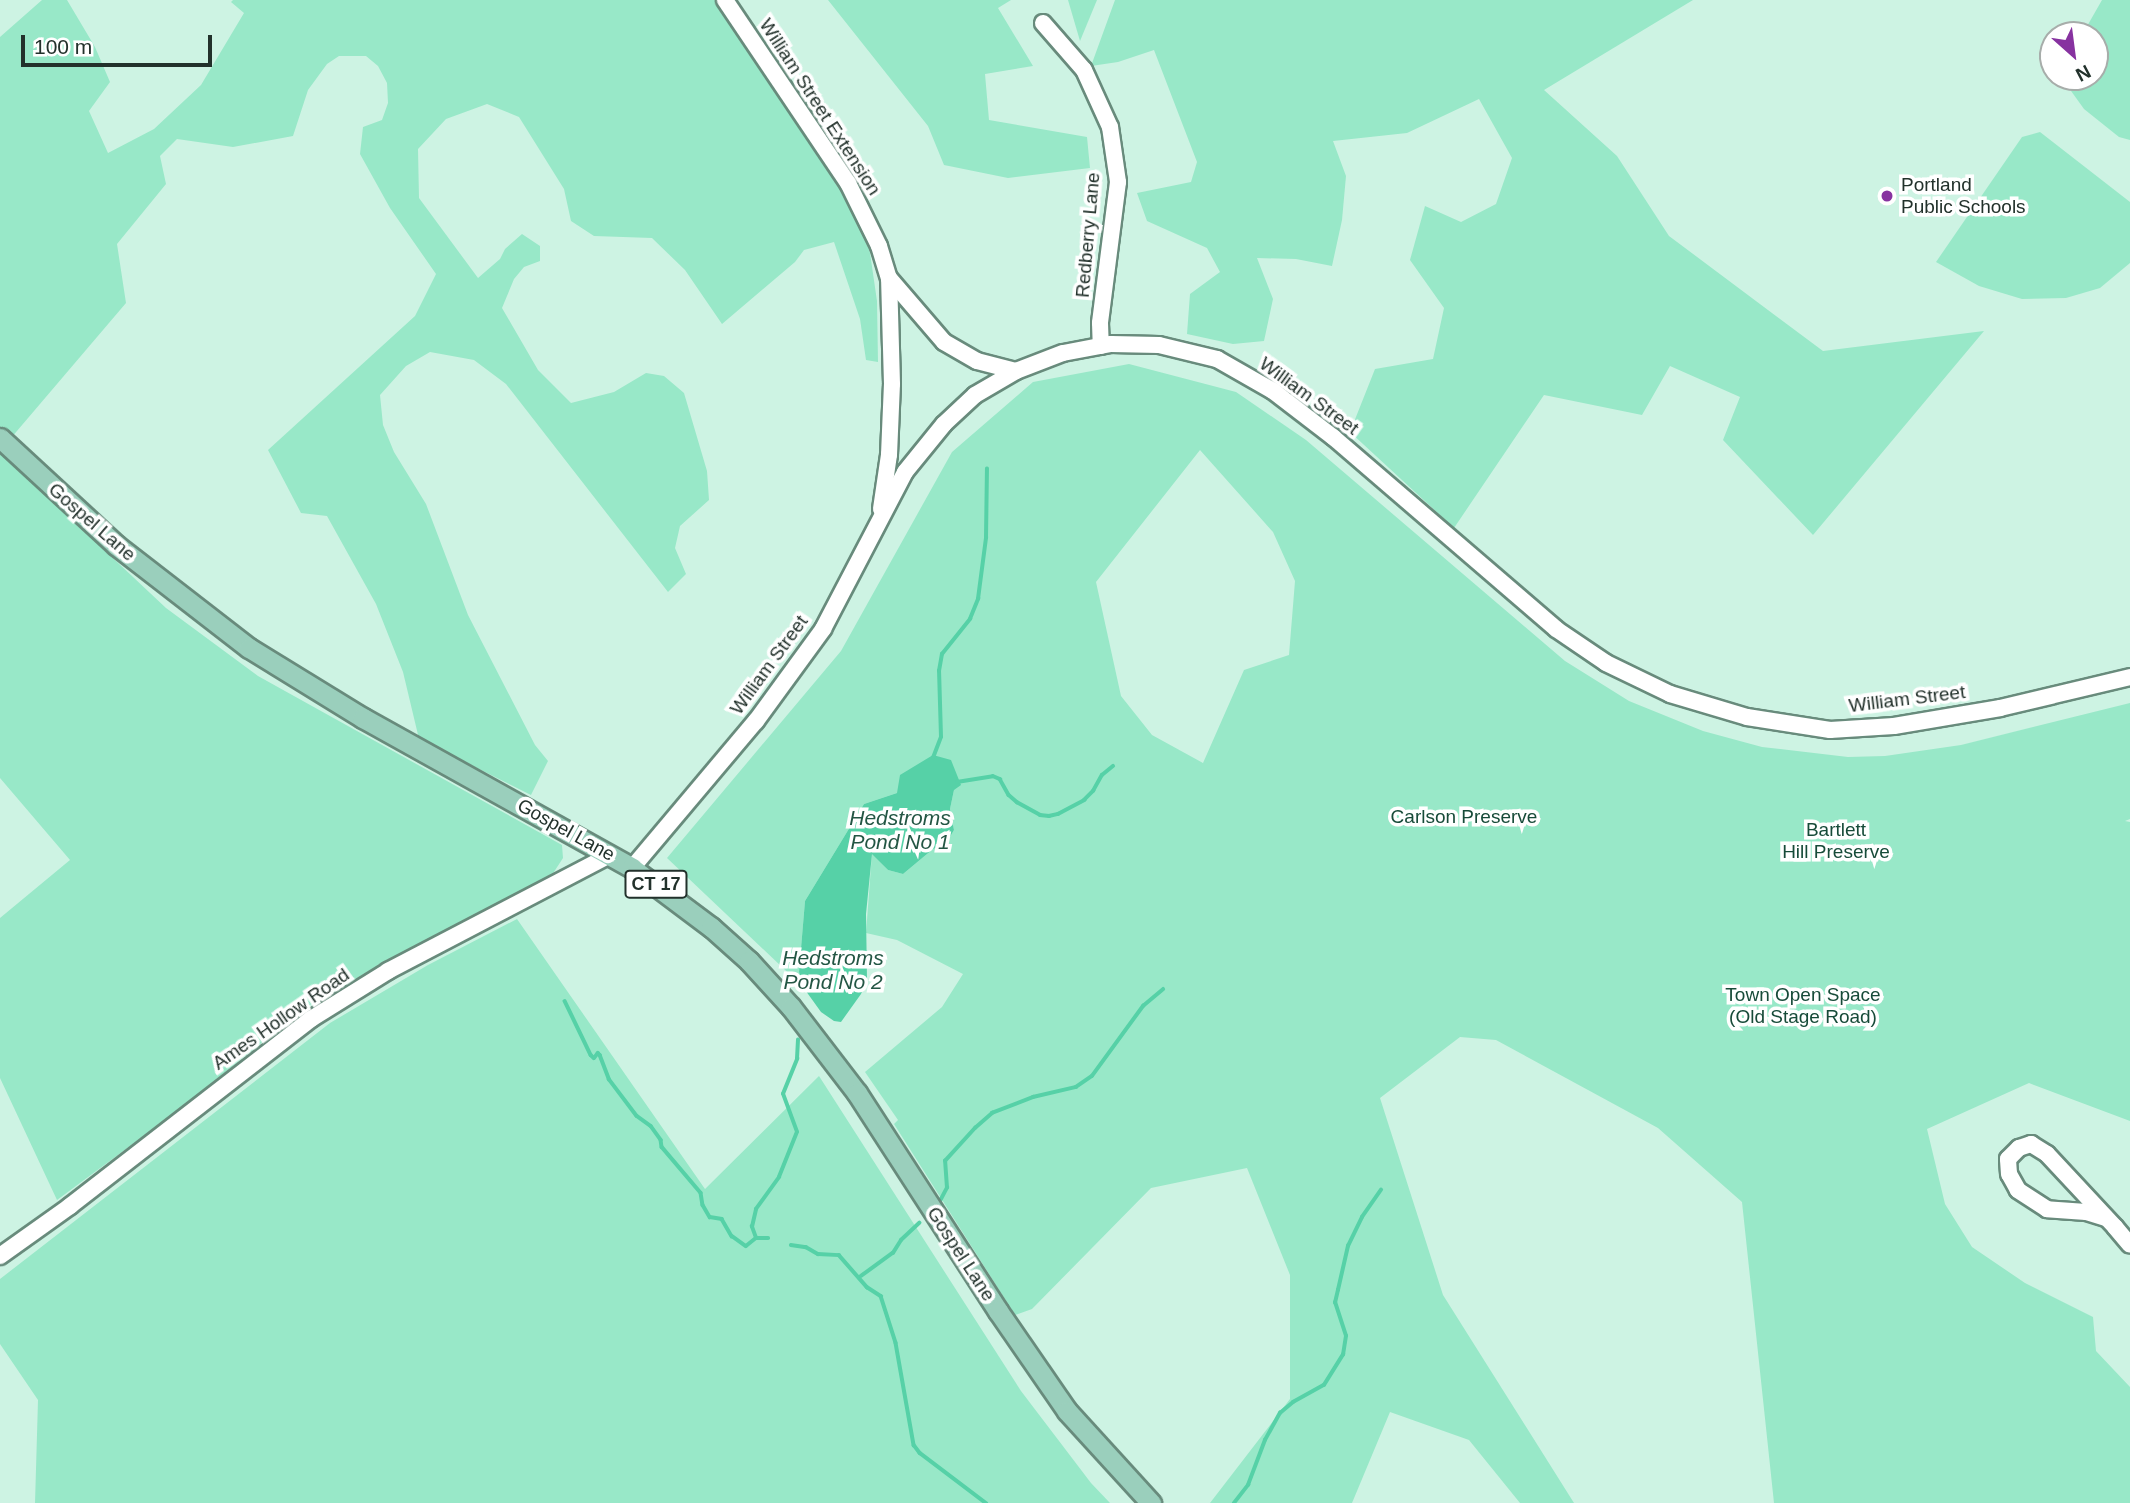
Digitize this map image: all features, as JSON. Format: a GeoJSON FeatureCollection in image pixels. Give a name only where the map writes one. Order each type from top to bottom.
{"type":"FeatureCollection","features":[{"type":"Feature","properties":{"kind":"main road","name":"Gospel Lane"},"geometry":{"type":"LineString","coordinates":[[0,438],[116,545],[249,648],[363,718],[632,868],[711,927],[791,1007],[857,1093],[998,1311],[1067,1411],[1151,1503]]}},
{"type":"Feature","properties":{"kind":"street","name":"William Street Extension"},"geometry":{"type":"LineString","coordinates":[[725,0],[848,183],[879,246],[888,278],[891,390],[888,455],[880,519]]}},
{"type":"Feature","properties":{"kind":"street","name":"Redberry Lane"},"geometry":{"type":"LineString","coordinates":[[1043,23],[1084,70],[1110,127],[1118,182],[1100,323],[1101,346]]}},
{"type":"Feature","properties":{"kind":"street","name":"William Street Extension"},"geometry":{"type":"LineString","coordinates":[[888,278],[944,342],[976,362],[1016,371]]}},
{"type":"Feature","properties":{"kind":"street","name":"William Street"},"geometry":{"type":"LineString","coordinates":[[632,868],[757,721],[823,629],[905,472],[944,424],[975,395],[1016,371],[1063,353],[1101,346],[1159,345],[1217,359],[1273,391],[1333,437],[1556,629],[1606,663],[1670,694],[1747,717],[1830,730],[1894,726],[2000,708],[2130,677]]}},
{"type":"Feature","properties":{"kind":"street","name":"Ames Hollow Road"},"geometry":{"type":"LineString","coordinates":[[0,1256],[70,1206],[278,1042],[331,1006],[388,971],[610,855]]}},
{"type":"Feature","properties":{"kind":"street"},"geometry":{"type":"LineString","coordinates":[[2130,1220],[2111,1223],[2047,1209],[2018,1190],[2009,1174],[2008,1159],[2019,1148],[2031,1144],[2039,1149],[2111,1223],[2130,1245]]}},
{"type":"Feature","properties":{"kind":"green space"},"geometry":{"type":"Polygon","coordinates":[[[42,0],[67,0],[95,47],[110,82],[89,111],[108,153],[154,129],[201,85],[244,13],[231,2],[233,0],[717,0],[807,132],[846,196],[869,246],[877,301],[878,362],[866,360],[860,319],[834,242],[804,250],[795,262],[722,324],[685,270],[652,238],[594,236],[571,221],[564,189],[519,117],[487,104],[446,119],[418,149],[419,198],[478,278],[500,259],[505,249],[522,234],[540,246],[540,261],[524,267],[514,279],[502,308],[538,370],[571,403],[614,392],[646,373],[664,376],[684,393],[707,471],[709,500],[680,526],[675,548],[686,574],[668,592],[506,384],[474,360],[430,352],[406,366],[380,395],[383,425],[394,452],[426,504],[468,615],[535,745],[548,761],[531,795],[419,739],[403,672],[376,604],[327,516],[301,513],[268,450],[415,316],[436,274],[390,208],[360,154],[363,127],[382,120],[388,103],[387,83],[378,66],[366,56],[339,56],[327,64],[308,90],[293,136],[233,147],[177,139],[160,156],[166,184],[117,244],[126,303],[11,438],[0,428],[0,37],[42,0]]]}},
{"type":"Feature","properties":{"kind":"green space"},"geometry":{"type":"Polygon","coordinates":[[[828,0],[1011,0],[998,8],[1033,66],[985,74],[989,120],[1087,137],[1090,168],[1008,178],[944,165],[928,126],[828,0]]]}},
{"type":"Feature","properties":{"kind":"green space"},"geometry":{"type":"Polygon","coordinates":[[[1068,0],[1097,0],[1080,41],[1068,0]]]}},
{"type":"Feature","properties":{"kind":"green space"},"geometry":{"type":"Polygon","coordinates":[[[1115,0],[1693,0],[1544,90],[1617,156],[1669,236],[1823,351],[1984,331],[1813,535],[1723,440],[1740,397],[1670,366],[1642,415],[1544,395],[1454,528],[1350,432],[1375,369],[1433,359],[1444,308],[1410,260],[1425,206],[1461,222],[1496,204],[1512,158],[1479,99],[1407,133],[1333,141],[1346,176],[1342,220],[1332,266],[1296,259],[1257,258],[1273,299],[1264,341],[1233,344],[1187,334],[1190,294],[1220,272],[1207,248],[1147,221],[1137,193],[1191,182],[1197,162],[1154,50],[1118,62],[1091,66],[1115,0]]]}},
{"type":"Feature","properties":{"kind":"green space"},"geometry":{"type":"Polygon","coordinates":[[[2102,0],[2130,0],[2130,140],[2119,137],[2084,109],[2071,91],[2109,91],[2109,21],[2090,21],[2102,0]]]}},
{"type":"Feature","properties":{"kind":"green space"},"geometry":{"type":"Polygon","coordinates":[[[2040,132],[2130,202],[2130,263],[2100,288],[2066,298],[2022,299],[1979,286],[1936,262],[2022,137],[2040,132]]]}},
{"type":"Feature","properties":{"kind":"green space"},"geometry":{"type":"Polygon","coordinates":[[[1129,364],[1236,392],[1306,440],[1565,661],[1629,701],[1703,731],[1762,747],[1848,757],[1885,756],[1961,745],[2130,703],[2130,819],[2125,821],[2130,822],[2130,1121],[2029,1083],[1927,1129],[1945,1204],[1972,1247],[2025,1283],[2093,1317],[2096,1351],[2130,1387],[2130,1503],[1774,1503],[1742,1202],[1658,1128],[1496,1040],[1460,1037],[1380,1098],[1443,1295],[1574,1503],[1520,1503],[1469,1440],[1390,1412],[1352,1503],[1210,1503],[1290,1399],[1290,1275],[1247,1168],[1151,1188],[1032,1309],[1015,1315],[894,1124],[898,1120],[865,1072],[942,1007],[963,974],[897,940],[866,933],[872,853],[888,870],[903,874],[933,849],[946,844],[954,830],[950,809],[954,790],[897,793],[864,804],[805,901],[799,972],[803,987],[667,858],[841,651],[952,452],[1033,382],[1129,364]],[[1200,450],[1096,582],[1121,696],[1152,735],[1203,763],[1244,670],[1289,655],[1295,581],[1273,532],[1200,450]]]}},
{"type":"Feature","properties":{"kind":"green space"},"geometry":{"type":"Polygon","coordinates":[[[0,452],[166,608],[258,676],[562,845],[563,858],[552,875],[306,1007],[176,1112],[57,1200],[0,1078],[0,918],[70,860],[0,778],[0,452]]]}},
{"type":"Feature","properties":{"kind":"green space"},"geometry":{"type":"Polygon","coordinates":[[[517,919],[705,1189],[819,1076],[1021,1391],[1091,1483],[1110,1503],[35,1503],[38,1400],[0,1344],[0,1279],[330,1023],[428,965],[517,919]]]}},
{"type":"Feature","properties":{"kind":"water"},"geometry":{"type":"Polygon","coordinates":[[[933,755],[951,760],[961,785],[954,790],[950,809],[954,830],[946,844],[933,849],[903,874],[888,870],[872,854],[866,914],[867,979],[861,994],[841,1022],[834,1021],[821,1012],[803,987],[799,972],[805,901],[864,804],[897,793],[900,775],[933,755]]]}},
{"type":"Feature","properties":{"kind":"waterway"},"geometry":{"type":"LineString","coordinates":[[933,758],[941,737],[939,671],[942,654],[970,619],[978,599],[986,538],[987,469]]}},
{"type":"Feature","properties":{"kind":"waterway"},"geometry":{"type":"LineString","coordinates":[[957,782],[993,776],[1000,779],[1009,795],[1017,802],[1040,815],[1049,816],[1084,800],[1102,775],[1113,766]]}},
{"type":"Feature","properties":{"kind":"waterway"},"geometry":{"type":"LineString","coordinates":[[940,1201],[947,1188],[945,1161],[975,1128],[992,1113],[1033,1097],[1076,1087],[1092,1076],[1143,1006],[1163,989]]}},
{"type":"Feature","properties":{"kind":"waterway"},"geometry":{"type":"LineString","coordinates":[[565,1001],[591,1055],[594,1058],[598,1053],[600,1055],[609,1079],[637,1116],[651,1126],[661,1140],[662,1147],[701,1193],[703,1205],[710,1217],[722,1219],[732,1236],[746,1246],[756,1238],[768,1238]]}},
{"type":"Feature","properties":{"kind":"waterway"},"geometry":{"type":"LineString","coordinates":[[756,1238],[752,1227],[756,1209],[779,1177],[797,1132],[783,1094],[797,1059],[798,1040]]}},
{"type":"Feature","properties":{"kind":"waterway"},"geometry":{"type":"LineString","coordinates":[[1234,1503],[1248,1485],[1265,1440],[1280,1413],[1293,1402],[1324,1385],[1343,1355],[1346,1336],[1335,1303],[1348,1246],[1362,1217],[1381,1190]]}},
{"type":"Feature","properties":{"kind":"waterway"},"geometry":{"type":"LineString","coordinates":[[861,1276],[893,1253],[901,1240],[919,1223]]}},
{"type":"Feature","properties":{"kind":"waterway"},"geometry":{"type":"LineString","coordinates":[[791,1245],[806,1247],[818,1254],[839,1255],[867,1287],[881,1296],[896,1343],[914,1445],[920,1453],[986,1503]]}},
{"type":"Feature","properties":{"kind":"place","name":"Portland Public Schools"},"geometry":{"type":"Point","coordinates":[1887,196]}},
{"type":"Feature","properties":{"kind":"park label","name":"Carlson Preserve"},"geometry":{"type":"Point","coordinates":[1464,817]}},
{"type":"Feature","properties":{"kind":"park label","name":"Bartlett Hill Preserve"},"geometry":{"type":"Point","coordinates":[1836,841]}},
{"type":"Feature","properties":{"kind":"park label","name":"Town Open Space (Old Stage Road)"},"geometry":{"type":"Point","coordinates":[1803,1006]}},
{"type":"Feature","properties":{"kind":"water label","name":"Hedstroms Pond No 1"},"geometry":{"type":"Point","coordinates":[900,830]}},
{"type":"Feature","properties":{"kind":"water label","name":"Hedstroms Pond No 2"},"geometry":{"type":"Point","coordinates":[833,970]}}]}
